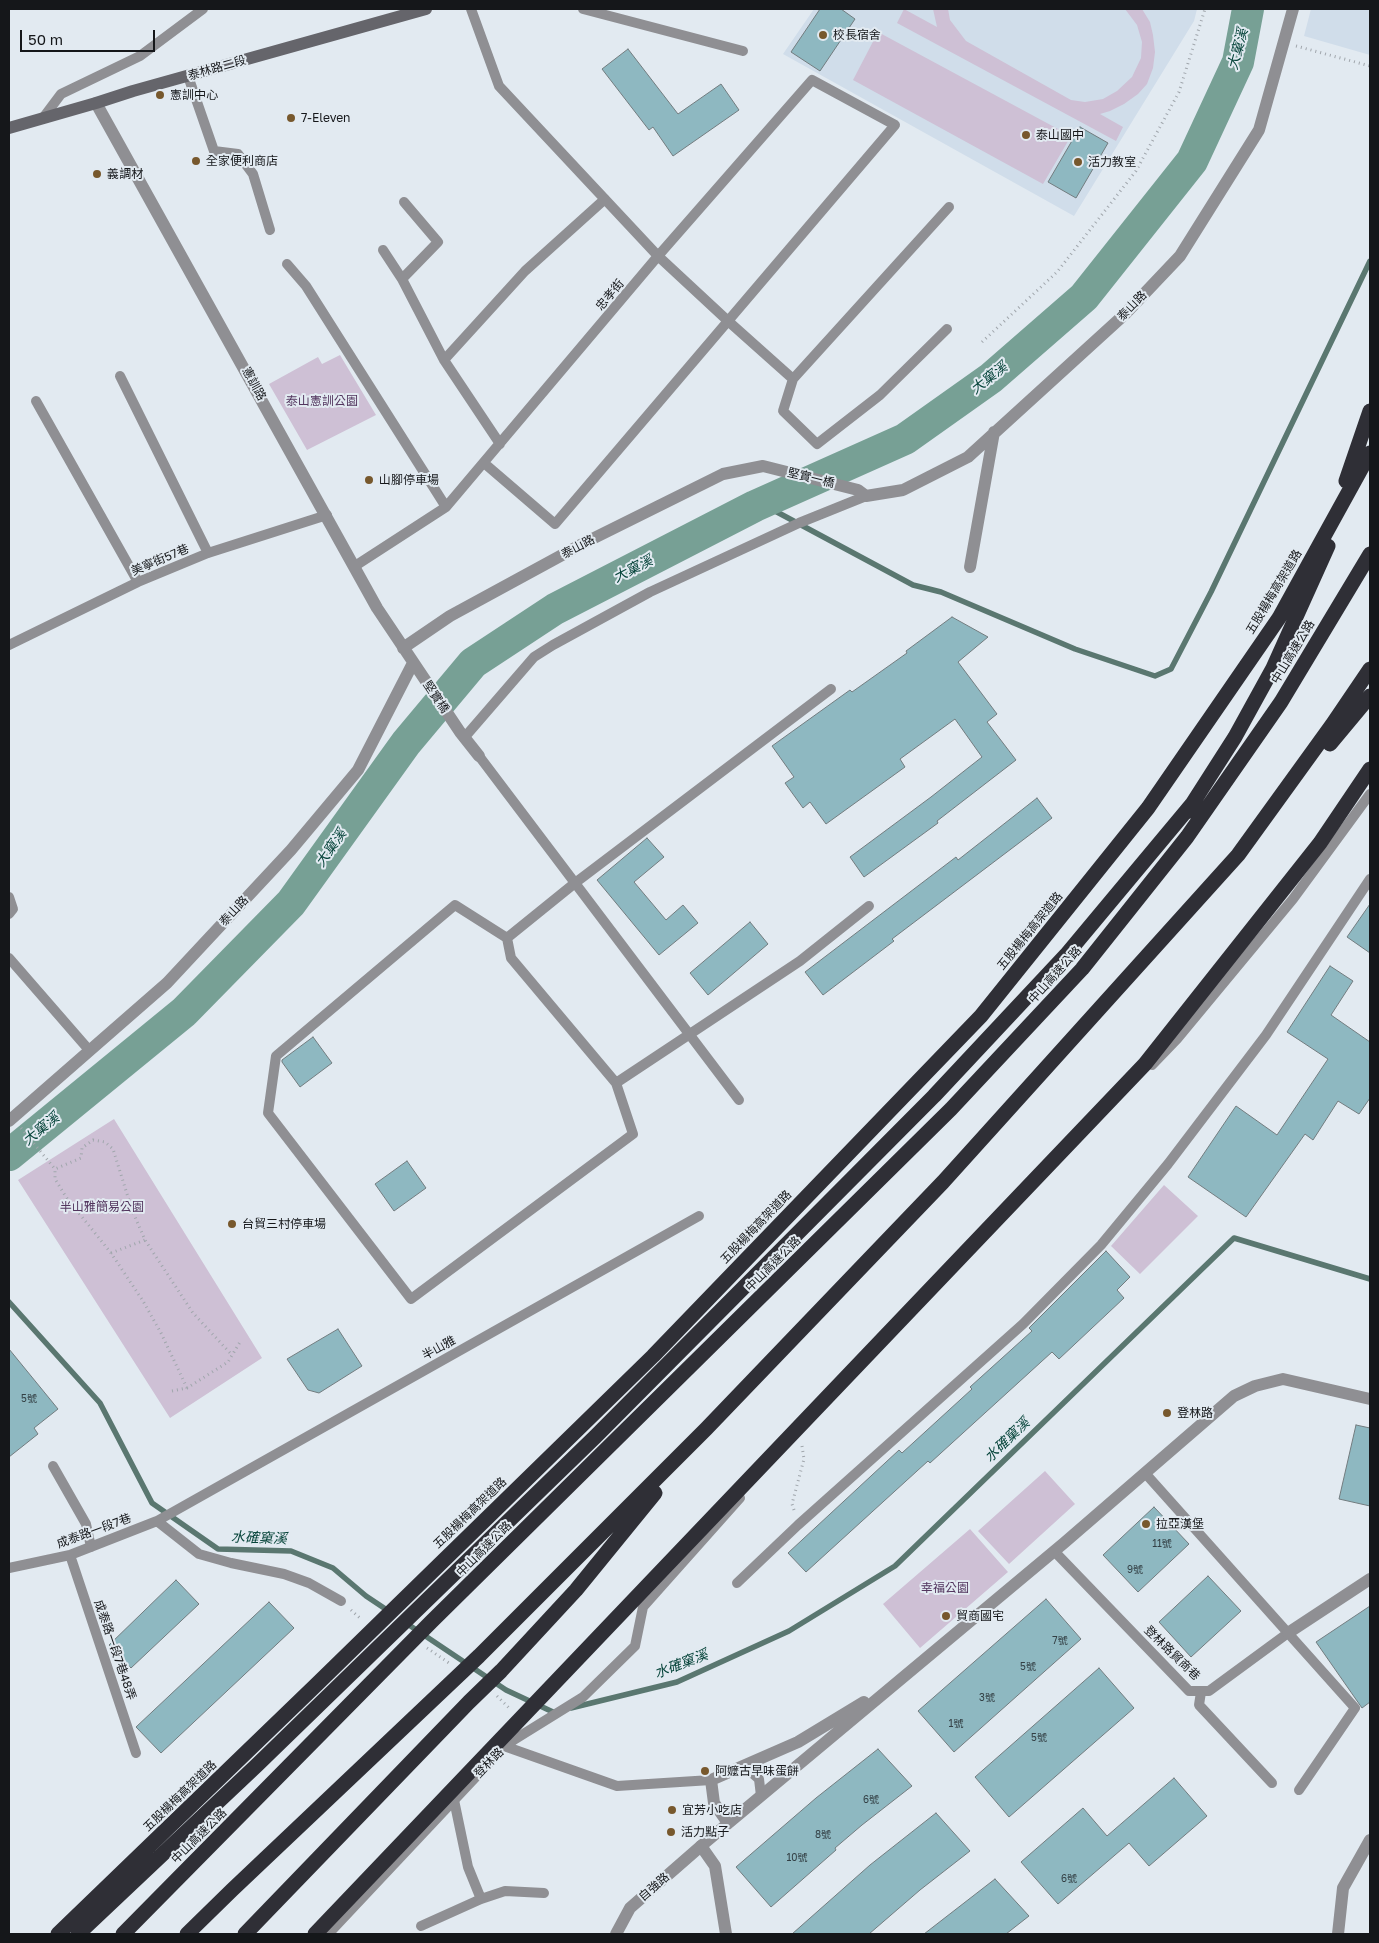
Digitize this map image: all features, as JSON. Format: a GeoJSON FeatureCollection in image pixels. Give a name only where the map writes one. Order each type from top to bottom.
{"type":"FeatureCollection","features":[{"type":"Feature","properties":{"kind":"highway"},"geometry":{"type":"LineString","coordinates":[[1308,594],[1370,411]]}},
{"type":"Feature","properties":{"kind":"highway"},"geometry":{"type":"LineString","coordinates":[[1082,969],[1235,737],[1268,677],[1308,594],[1370,447]]}},
{"type":"Feature","properties":{"kind":"highway","name":"五股楊梅高架道路"},"geometry":{"type":"LineString","coordinates":[[58,1934],[653,1356],[981,1016],[1148,808],[1274,626],[1370,453]]}},
{"type":"Feature","properties":{"kind":"highway","name":"中山高速公路"},"geometry":{"type":"LineString","coordinates":[[123,1934],[431,1622],[951,1109],[1082,969],[1188,837],[1281,702],[1370,554]]}},
{"type":"Feature","properties":{"kind":"highway"},"geometry":{"type":"LineString","coordinates":[[1238,855],[1370,669]]}},
{"type":"Feature","properties":{"kind":"highway"},"geometry":{"type":"LineString","coordinates":[[187,1934],[479,1656],[706,1429],[943,1182],[1238,855],[1370,696]]}},
{"type":"Feature","properties":{"kind":"highway"},"geometry":{"type":"LineString","coordinates":[[315,1934],[1145,1064],[1320,843],[1370,769]]}},
{"type":"Feature","properties":{"kind":"highway"},"geometry":{"type":"LineString","coordinates":[[78,1934],[595,1436],[934,1096],[1066,955],[1192,804]]}},
{"type":"Feature","properties":{"kind":"highway"},"geometry":{"type":"LineString","coordinates":[[245,1934],[501,1671],[576,1590],[706,1429]]}},
{"type":"Feature","properties":{"kind":"main road","name":"泰林路二段"},"geometry":{"type":"LineString","coordinates":[[9,128],[96,104],[133,91],[426,9]]}},
{"type":"Feature","properties":{"kind":"street","name":"泰山路"},"geometry":{"type":"LineString","coordinates":[[862,493],[903,490],[968,457],[1125,314],[1180,256],[1258,130],[1293,9]]}},
{"type":"Feature","properties":{"kind":"street","name":"憲訓路"},"geometry":{"type":"LineString","coordinates":[[96,104],[327,514],[377,608],[413,663]]}},
{"type":"Feature","properties":{"kind":"street"},"geometry":{"type":"LineString","coordinates":[[970,567],[994,432]]}},
{"type":"Feature","properties":{"kind":"street","name":"泰山路"},"geometry":{"type":"LineString","coordinates":[[403,648],[450,616],[595,538],[723,474],[763,466]]}},
{"type":"Feature","properties":{"kind":"street","name":"堅實一橋"},"geometry":{"type":"LineString","coordinates":[[763,466],[862,493]]}},
{"type":"Feature","properties":{"kind":"street","name":"泰山路"},"geometry":{"type":"LineString","coordinates":[[13,1122],[88,1050],[167,983],[291,850],[358,770],[413,663]]}},
{"type":"Feature","properties":{"kind":"street","name":"堅實橋"},"geometry":{"type":"LineString","coordinates":[[413,663],[462,735]]}},
{"type":"Feature","properties":{"kind":"street"},"geometry":{"type":"LineString","coordinates":[[462,735],[479,756]]}},
{"type":"Feature","properties":{"kind":"street","name":"登林路"},"geometry":{"type":"LineString","coordinates":[[728,1823],[1054,1551],[1234,1396],[1255,1386],[1283,1379],[1370,1400]]}},
{"type":"Feature","properties":{"kind":"street"},"geometry":{"type":"LineString","coordinates":[[1288,1633],[1370,1579]]}},
{"type":"Feature","properties":{"kind":"street","name":"登林路"},"geometry":{"type":"LineString","coordinates":[[711,1780],[798,1742],[902,1678]]}},
{"type":"Feature","properties":{"kind":"street","name":"登林路"},"geometry":{"type":"LineString","coordinates":[[327,1934],[504,1746]]}},
{"type":"Feature","properties":{"kind":"street"},"geometry":{"type":"LineString","coordinates":[[711,1780],[714,1803],[728,1823]]}},
{"type":"Feature","properties":{"kind":"street","name":"自強路"},"geometry":{"type":"LineString","coordinates":[[616,1934],[630,1908],[728,1823]]}},
{"type":"Feature","properties":{"kind":"street"},"geometry":{"type":"LineString","coordinates":[[1338,1934],[1343,1888],[1370,1840]]}},
{"type":"Feature","properties":{"kind":"street"},"geometry":{"type":"LineString","coordinates":[[701,1846],[715,1866],[726,1934]]}},
{"type":"Feature","properties":{"kind":"lane"},"geometry":{"type":"LineString","coordinates":[[43,118],[62,94],[140,56],[203,9]]}},
{"type":"Feature","properties":{"kind":"lane"},"geometry":{"type":"LineString","coordinates":[[471,9],[499,86],[658,256],[793,379]]}},
{"type":"Feature","properties":{"kind":"lane"},"geometry":{"type":"LineString","coordinates":[[583,9],[743,51]]}},
{"type":"Feature","properties":{"kind":"lane"},"geometry":{"type":"LineString","coordinates":[[188,76],[214,151],[238,154],[254,174],[270,230]]}},
{"type":"Feature","properties":{"kind":"lane","name":"忠孝街"},"geometry":{"type":"LineString","coordinates":[[355,566],[446,507],[658,256],[812,80],[895,125],[728,321]]}},
{"type":"Feature","properties":{"kind":"lane"},"geometry":{"type":"LineString","coordinates":[[444,360],[525,271],[605,199]]}},
{"type":"Feature","properties":{"kind":"lane"},"geometry":{"type":"LineString","coordinates":[[402,279],[438,242],[404,202]]}},
{"type":"Feature","properties":{"kind":"lane"},"geometry":{"type":"LineString","coordinates":[[947,329],[880,395],[817,444],[783,411],[793,379],[949,207]]}},
{"type":"Feature","properties":{"kind":"lane"},"geometry":{"type":"LineString","coordinates":[[383,250],[402,279],[444,360],[500,444]]}},
{"type":"Feature","properties":{"kind":"lane"},"geometry":{"type":"LineString","coordinates":[[287,264],[306,286],[446,507]]}},
{"type":"Feature","properties":{"kind":"lane"},"geometry":{"type":"LineString","coordinates":[[484,463],[555,524],[728,321]]}},
{"type":"Feature","properties":{"kind":"lane"},"geometry":{"type":"LineString","coordinates":[[120,376],[208,553]]}},
{"type":"Feature","properties":{"kind":"lane"},"geometry":{"type":"LineString","coordinates":[[36,401],[138,582]]}},
{"type":"Feature","properties":{"kind":"lane"},"geometry":{"type":"LineString","coordinates":[[462,735],[534,657],[553,644],[650,592],[862,493]]}},
{"type":"Feature","properties":{"kind":"lane","name":"美寧街57巷"},"geometry":{"type":"LineString","coordinates":[[9,645],[138,582],[208,553],[327,514]]}},
{"type":"Feature","properties":{"kind":"lane"},"geometry":{"type":"LineString","coordinates":[[507,938],[575,883],[832,689]]}},
{"type":"Feature","properties":{"kind":"lane"},"geometry":{"type":"LineString","coordinates":[[479,756],[740,1100]]}},
{"type":"Feature","properties":{"kind":"lane"},"geometry":{"type":"LineString","coordinates":[[504,1746],[583,1697],[635,1646],[644,1608],[799,1432],[1177,1039],[1293,899],[1370,794]]}},
{"type":"Feature","properties":{"kind":"lane"},"geometry":{"type":"LineString","coordinates":[[737,1583],[798,1525],[1023,1324],[1101,1245],[1168,1164],[1266,1035],[1370,879]]}},
{"type":"Feature","properties":{"kind":"lane"},"geometry":{"type":"LineString","coordinates":[[9,897],[13,909],[9,914]]}},
{"type":"Feature","properties":{"kind":"lane"},"geometry":{"type":"LineString","coordinates":[[455,905],[507,938],[511,958],[616,1083],[633,1134],[411,1300],[268,1113],[276,1056],[455,905]]}},
{"type":"Feature","properties":{"kind":"lane"},"geometry":{"type":"LineString","coordinates":[[616,1083],[800,961],[869,906]]}},
{"type":"Feature","properties":{"kind":"lane"},"geometry":{"type":"LineString","coordinates":[[9,958],[88,1050]]}},
{"type":"Feature","properties":{"kind":"lane","name":"半山雅"},"geometry":{"type":"LineString","coordinates":[[161,1519],[699,1216]]}},
{"type":"Feature","properties":{"kind":"lane"},"geometry":{"type":"LineString","coordinates":[[53,1466],[86,1524],[91,1547]]}},
{"type":"Feature","properties":{"kind":"lane"},"geometry":{"type":"LineString","coordinates":[[1145,1473],[1355,1708],[1299,1790]]}},
{"type":"Feature","properties":{"kind":"lane"},"geometry":{"type":"LineString","coordinates":[[161,1519],[199,1554],[231,1564],[284,1574],[309,1583],[341,1601]]}},
{"type":"Feature","properties":{"kind":"lane","name":"成泰路一段7巷"},"geometry":{"type":"LineString","coordinates":[[9,1568],[70,1555],[161,1519]]}},
{"type":"Feature","properties":{"kind":"lane","name":"登林路貿商巷"},"geometry":{"type":"LineString","coordinates":[[1054,1551],[1189,1691],[1209,1691],[1288,1633]]}},
{"type":"Feature","properties":{"kind":"lane","name":"成泰路一段7巷48弄"},"geometry":{"type":"LineString","coordinates":[[70,1555],[136,1752]]}},
{"type":"Feature","properties":{"kind":"lane"},"geometry":{"type":"LineString","coordinates":[[1200,1692],[1199,1706],[1272,1783]]}},
{"type":"Feature","properties":{"kind":"lane","name":"登林路"},"geometry":{"type":"LineString","coordinates":[[504,1746],[617,1786],[711,1780]]}},
{"type":"Feature","properties":{"kind":"lane"},"geometry":{"type":"LineString","coordinates":[[744,1766],[759,1779],[761,1796]]}},
{"type":"Feature","properties":{"kind":"lane"},"geometry":{"type":"LineString","coordinates":[[454,1800],[468,1867],[481,1899]]}},
{"type":"Feature","properties":{"kind":"lane"},"geometry":{"type":"LineString","coordinates":[[421,1926],[481,1899],[505,1891],[544,1893]]}},
{"type":"Feature","properties":{"kind":"path"},"geometry":{"type":"LineString","coordinates":[[982,342],[1057,272],[1136,171],[1179,92],[1205,9]]}},
{"type":"Feature","properties":{"kind":"path"},"geometry":{"type":"LineString","coordinates":[[1284,42],[1370,66]]}},
{"type":"Feature","properties":{"kind":"path"},"geometry":{"type":"LineString","coordinates":[[13,1122],[55,1168],[55,1179],[66,1197],[111,1253],[143,1301],[161,1333],[187,1388]]}},
{"type":"Feature","properties":{"kind":"path"},"geometry":{"type":"LineString","coordinates":[[55,1168],[81,1158],[82,1148],[93,1140],[105,1142],[113,1149],[132,1210],[145,1240],[193,1313],[232,1355]]}},
{"type":"Feature","properties":{"kind":"path"},"geometry":{"type":"LineString","coordinates":[[111,1253],[145,1240]]}},
{"type":"Feature","properties":{"kind":"path"},"geometry":{"type":"LineString","coordinates":[[172,1391],[187,1388],[228,1362],[240,1342]]}},
{"type":"Feature","properties":{"kind":"path"},"geometry":{"type":"LineString","coordinates":[[798,1525],[792,1504],[804,1459],[799,1432]]}},
{"type":"Feature","properties":{"kind":"shaded area","name":"泰山國中"},"geometry":{"type":"Polygon","coordinates":[[[814,9],[1197,9],[1194,21],[1074,216],[783,54],[814,9]]]}},
{"type":"Feature","properties":{"kind":"shaded area"},"geometry":{"type":"Polygon","coordinates":[[[1311,9],[1370,9],[1370,55],[1304,36],[1311,9]]]}},
{"type":"Feature","properties":{"kind":"green space"},"geometry":{"type":"Polygon","coordinates":[[[904,9],[937,27],[933,9],[948,9],[950,20],[966,41],[1071,100],[1085,102],[1103,99],[1117,91],[1132,77],[1141,58],[1142,42],[1137,25],[1125,9],[1142,9],[1150,22],[1153,35],[1155,52],[1153,68],[1147,84],[1138,94],[1124,104],[1100,114],[1123,127],[1116,141],[897,23],[904,9]]]}},
{"type":"Feature","properties":{"kind":"green space"},"geometry":{"type":"Polygon","coordinates":[[[878,32],[1071,136],[1043,184],[853,80],[878,32]]]}},
{"type":"Feature","properties":{"kind":"green space","name":"泰山憲訓公園"},"geometry":{"type":"Polygon","coordinates":[[[340,355],[376,415],[307,450],[269,384],[318,357],[322,364],[340,355]]]}},
{"type":"Feature","properties":{"kind":"green space","name":"半山雅簡易公園"},"geometry":{"type":"Polygon","coordinates":[[[114,1119],[262,1358],[170,1418],[18,1180],[114,1119]]]}},
{"type":"Feature","properties":{"kind":"green space"},"geometry":{"type":"Polygon","coordinates":[[[1164,1185],[1198,1216],[1140,1274],[1111,1246],[1164,1185]]]}},
{"type":"Feature","properties":{"kind":"green space"},"geometry":{"type":"Polygon","coordinates":[[[1045,1471],[1075,1504],[1009,1564],[978,1531],[1045,1471]]]}},
{"type":"Feature","properties":{"kind":"green space","name":"幸福公園"},"geometry":{"type":"Polygon","coordinates":[[[970,1529],[1008,1572],[920,1648],[883,1604],[970,1529]]]}},
{"type":"Feature","properties":{"kind":"building","name":"校長宿舍"},"geometry":{"type":"Polygon","coordinates":[[[820,9],[841,9],[855,19],[820,71],[791,52],[820,9]]]}},
{"type":"Feature","properties":{"kind":"building"},"geometry":{"type":"Polygon","coordinates":[[[628,49],[678,114],[721,84],[739,110],[673,156],[653,127],[649,130],[602,69],[628,49]]]}},
{"type":"Feature","properties":{"kind":"building","name":"活力教室"},"geometry":{"type":"Polygon","coordinates":[[[1080,127],[1108,143],[1076,198],[1048,182],[1080,127]]]}},
{"type":"Feature","properties":{"kind":"building"},"geometry":{"type":"Polygon","coordinates":[[[952,617],[988,637],[958,662],[997,714],[987,722],[1016,760],[937,821],[938,823],[864,877],[850,857],[982,757],[955,719],[900,759],[905,767],[826,824],[810,802],[803,808],[785,783],[794,777],[772,746],[850,690],[852,692],[907,653],[906,651],[952,617]]]}},
{"type":"Feature","properties":{"kind":"building"},"geometry":{"type":"Polygon","coordinates":[[[1037,798],[1052,818],[892,939],[894,941],[823,995],[805,972],[956,857],[958,860],[1037,798]]]}},
{"type":"Feature","properties":{"kind":"building"},"geometry":{"type":"Polygon","coordinates":[[[647,838],[664,857],[634,882],[666,920],[683,905],[698,923],[659,955],[597,880],[647,838]]]}},
{"type":"Feature","properties":{"kind":"building"},"geometry":{"type":"Polygon","coordinates":[[[1370,904],[1370,953],[1347,937],[1370,904]]]}},
{"type":"Feature","properties":{"kind":"building"},"geometry":{"type":"Polygon","coordinates":[[[750,922],[768,944],[708,995],[690,973],[750,922]]]}},
{"type":"Feature","properties":{"kind":"building"},"geometry":{"type":"Polygon","coordinates":[[[1330,966],[1353,981],[1331,1015],[1370,1042],[1370,1098],[1359,1114],[1338,1101],[1313,1140],[1305,1134],[1246,1217],[1188,1177],[1236,1106],[1277,1135],[1328,1059],[1287,1032],[1330,966]]]}},
{"type":"Feature","properties":{"kind":"building"},"geometry":{"type":"Polygon","coordinates":[[[313,1037],[332,1063],[300,1087],[282,1060],[313,1037]]]}},
{"type":"Feature","properties":{"kind":"building"},"geometry":{"type":"Polygon","coordinates":[[[407,1161],[426,1188],[394,1211],[375,1184],[407,1161]]]}},
{"type":"Feature","properties":{"kind":"building"},"geometry":{"type":"Polygon","coordinates":[[[1106,1251],[1130,1277],[1117,1290],[1124,1298],[1059,1359],[1052,1352],[806,1572],[788,1553],[899,1450],[902,1453],[972,1389],[970,1387],[1032,1331],[1029,1328],[1106,1251]]]}},
{"type":"Feature","properties":{"kind":"building"},"geometry":{"type":"Polygon","coordinates":[[[338,1329],[362,1366],[319,1393],[308,1390],[287,1359],[338,1329]]]}},
{"type":"Feature","properties":{"kind":"building"},"geometry":{"type":"Polygon","coordinates":[[[9,1349],[58,1409],[34,1428],[38,1434],[9,1457],[9,1349]]]}},
{"type":"Feature","properties":{"kind":"building"},"geometry":{"type":"Polygon","coordinates":[[[1356,1425],[1370,1428],[1370,1506],[1339,1499],[1356,1425]]]}},
{"type":"Feature","properties":{"kind":"building"},"geometry":{"type":"Polygon","coordinates":[[[1154,1507],[1189,1544],[1138,1592],[1103,1555],[1154,1507]]]}},
{"type":"Feature","properties":{"kind":"building"},"geometry":{"type":"Polygon","coordinates":[[[1208,1576],[1241,1611],[1191,1657],[1159,1622],[1208,1576]]]}},
{"type":"Feature","properties":{"kind":"building"},"geometry":{"type":"Polygon","coordinates":[[[176,1580],[199,1604],[131,1668],[109,1645],[176,1580]]]}},
{"type":"Feature","properties":{"kind":"building"},"geometry":{"type":"Polygon","coordinates":[[[1046,1599],[1081,1639],[954,1752],[918,1711],[1046,1599]]]}},
{"type":"Feature","properties":{"kind":"building"},"geometry":{"type":"Polygon","coordinates":[[[269,1602],[294,1628],[161,1753],[136,1727],[269,1602]]]}},
{"type":"Feature","properties":{"kind":"building"},"geometry":{"type":"Polygon","coordinates":[[[1370,1606],[1370,1702],[1362,1708],[1316,1642],[1370,1606]]]}},
{"type":"Feature","properties":{"kind":"building"},"geometry":{"type":"Polygon","coordinates":[[[1099,1668],[1134,1708],[1009,1817],[975,1777],[1099,1668]]]}},
{"type":"Feature","properties":{"kind":"building"},"geometry":{"type":"Polygon","coordinates":[[[878,1749],[912,1786],[835,1848],[836,1850],[771,1907],[736,1867],[816,1798],[878,1749]]]}},
{"type":"Feature","properties":{"kind":"building"},"geometry":{"type":"Polygon","coordinates":[[[1174,1778],[1207,1816],[1149,1866],[1129,1843],[1058,1904],[1021,1862],[1083,1808],[1107,1836],[1174,1778]]]}},
{"type":"Feature","properties":{"kind":"building"},"geometry":{"type":"Polygon","coordinates":[[[936,1813],[970,1851],[920,1890],[869,1934],[792,1934],[870,1865],[936,1813]]]}},
{"type":"Feature","properties":{"kind":"building"},"geometry":{"type":"Polygon","coordinates":[[[995,1879],[1029,1916],[1006,1934],[924,1934],[995,1879]]]}},
{"type":"Feature","properties":{"kind":"waterway","name":"大窠溪"},"geometry":{"type":"LineString","coordinates":[[9,1155],[184,1012],[291,903],[406,743],[473,663],[555,609],[755,506],[905,439],[991,378],[1084,297],[1192,161],[1238,62],[1248,9]]}},
{"type":"Feature","properties":{"kind":"waterway"},"geometry":{"type":"LineString","coordinates":[[762,504],[913,585],[941,592],[1075,649],[1155,676],[1171,669],[1211,592],[1370,261]]}},
{"type":"Feature","properties":{"kind":"waterway","name":"水確窠溪"},"geometry":{"type":"LineString","coordinates":[[571,1708],[677,1682],[789,1631],[895,1566],[1234,1238],[1370,1279]]}},
{"type":"Feature","properties":{"kind":"waterway","name":"水確窠溪"},"geometry":{"type":"LineString","coordinates":[[9,1302],[100,1403],[152,1503],[218,1549],[291,1551],[333,1568],[366,1596],[390,1612]]}},
{"type":"Feature","properties":{"kind":"waterway","name":"水確窠溪"},"geometry":{"type":"LineString","coordinates":[[406,1623],[506,1690],[553,1712],[557,1712]]}},
{"type":"Feature","properties":{"kind":"place","name":"校長宿舍"},"geometry":{"type":"Point","coordinates":[823,35]}},
{"type":"Feature","properties":{"kind":"place","name":"憲訓中心"},"geometry":{"type":"Point","coordinates":[160,95]}},
{"type":"Feature","properties":{"kind":"place","name":"7-Eleven"},"geometry":{"type":"Point","coordinates":[291,118]}},
{"type":"Feature","properties":{"kind":"place","name":"泰山國中"},"geometry":{"type":"Point","coordinates":[1026,135]}},
{"type":"Feature","properties":{"kind":"place","name":"全家便利商店"},"geometry":{"type":"Point","coordinates":[196,161]}},
{"type":"Feature","properties":{"kind":"place","name":"活力教室"},"geometry":{"type":"Point","coordinates":[1078,162]}},
{"type":"Feature","properties":{"kind":"place","name":"義調材"},"geometry":{"type":"Point","coordinates":[97,174]}},
{"type":"Feature","properties":{"kind":"place","name":"山腳停車場"},"geometry":{"type":"Point","coordinates":[369,480]}},
{"type":"Feature","properties":{"kind":"place","name":"台貿三村停車場"},"geometry":{"type":"Point","coordinates":[232,1224]}},
{"type":"Feature","properties":{"kind":"place","name":"登林路"},"geometry":{"type":"Point","coordinates":[1167,1413]}},
{"type":"Feature","properties":{"kind":"place","name":"拉亞漢堡"},"geometry":{"type":"Point","coordinates":[1146,1524]}},
{"type":"Feature","properties":{"kind":"place","name":"貿商國宅"},"geometry":{"type":"Point","coordinates":[946,1616]}},
{"type":"Feature","properties":{"kind":"place","name":"阿嬤古早味蛋餅"},"geometry":{"type":"Point","coordinates":[705,1771]}},
{"type":"Feature","properties":{"kind":"place","name":"宜芳小吃店"},"geometry":{"type":"Point","coordinates":[672,1810]}},
{"type":"Feature","properties":{"kind":"place","name":"活力點子"},"geometry":{"type":"Point","coordinates":[671,1832]}}]}
